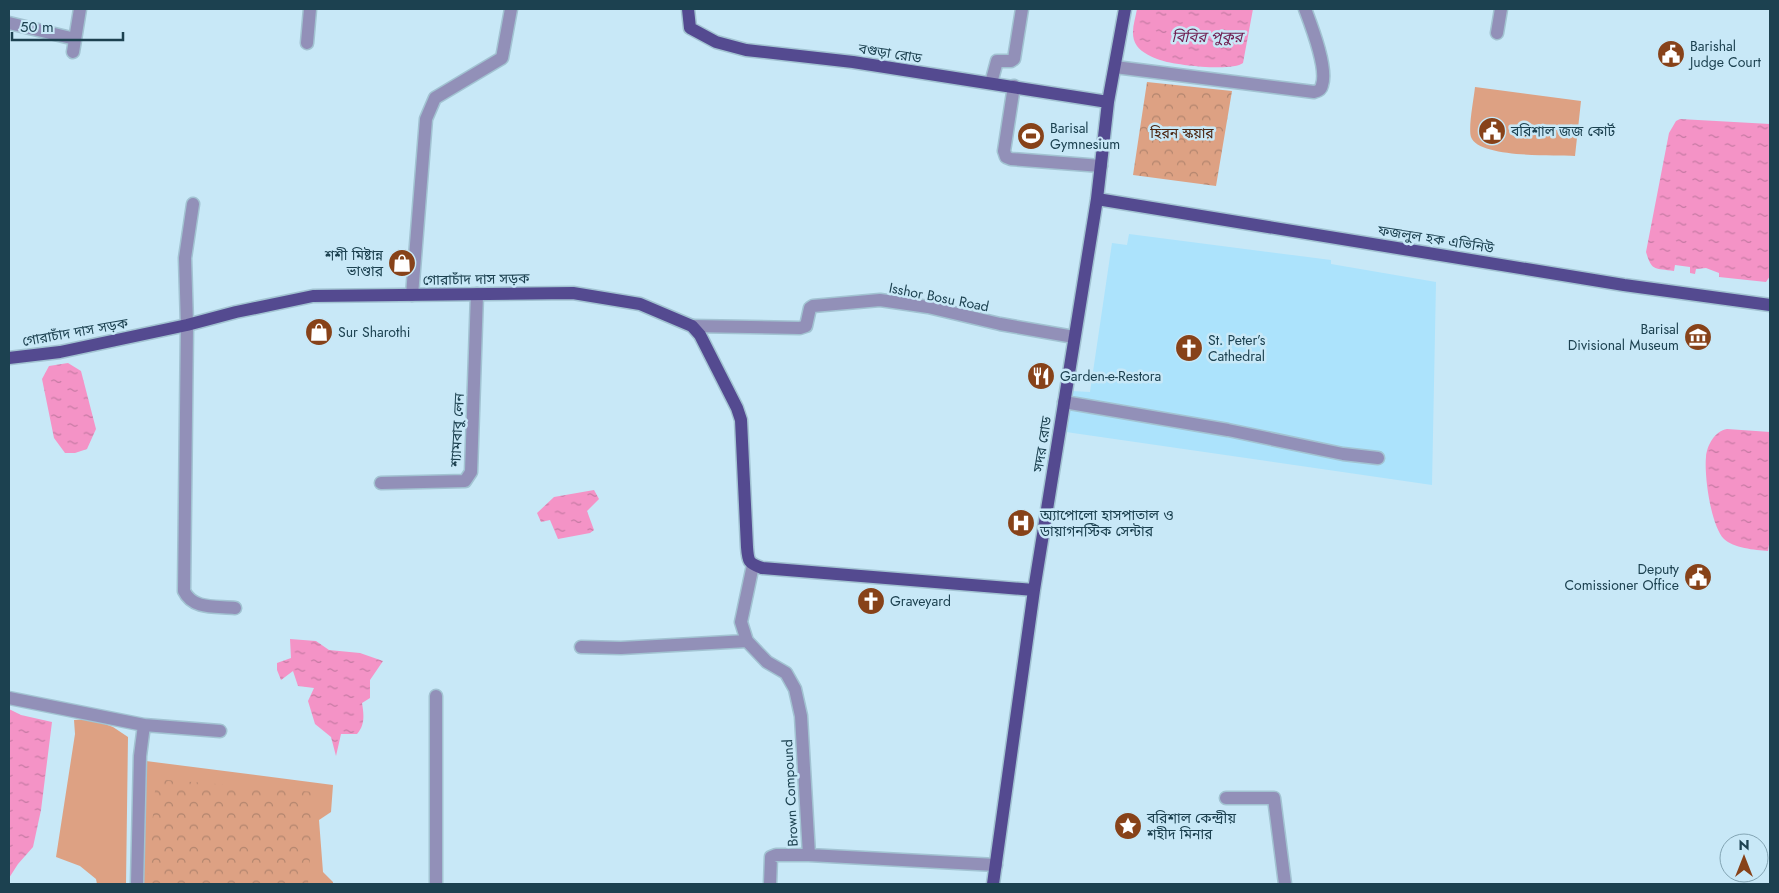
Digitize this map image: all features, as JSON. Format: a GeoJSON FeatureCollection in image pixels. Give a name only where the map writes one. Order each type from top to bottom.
{"type":"FeatureCollection","features":[{"type":"Feature","properties":{"kind":"main road","name":"বগুড়া রোড"},"geometry":{"type":"LineString","coordinates":[[688,9],[690,28],[716,42],[746,50],[853,62],[1108,102]]}},
{"type":"Feature","properties":{"kind":"main road","name":"সদর রোড"},"geometry":{"type":"LineString","coordinates":[[993,884],[1034,590],[1097,199],[1108,102],[1125,9]]}},
{"type":"Feature","properties":{"kind":"main road","name":"ফজলুল হক এভিনিউ"},"geometry":{"type":"LineString","coordinates":[[1097,199],[1624,285],[1770,305]]}},
{"type":"Feature","properties":{"kind":"main road","name":"গোরাচাঁদ দাস সড়ক"},"geometry":{"type":"LineString","coordinates":[[9,358],[60,352],[188,326],[236,312],[313,296],[573,293],[640,304],[692,326]]}},
{"type":"Feature","properties":{"kind":"main road"},"geometry":{"type":"LineString","coordinates":[[692,326],[700,335],[737,408],[741,420],[747,547],[748,559],[753,565],[762,568],[1034,590]]}},
{"type":"Feature","properties":{"kind":"street"},"geometry":{"type":"LineString","coordinates":[[73,52],[80,9]]}},
{"type":"Feature","properties":{"kind":"street"},"geometry":{"type":"LineString","coordinates":[[307,43],[310,9]]}},
{"type":"Feature","properties":{"kind":"street"},"geometry":{"type":"LineString","coordinates":[[412,295],[426,119],[435,98],[502,58],[511,9]]}},
{"type":"Feature","properties":{"kind":"street"},"geometry":{"type":"LineString","coordinates":[[991,83],[997,61],[1011,61],[1014,59],[1022,9]]}},
{"type":"Feature","properties":{"kind":"street"},"geometry":{"type":"LineString","coordinates":[[1115,67],[1314,92],[1322,86],[1323,73],[1314,32],[1305,9]]}},
{"type":"Feature","properties":{"kind":"street"},"geometry":{"type":"LineString","coordinates":[[1497,34],[1501,9]]}},
{"type":"Feature","properties":{"kind":"street"},"geometry":{"type":"LineString","coordinates":[[9,23],[75,39]]}},
{"type":"Feature","properties":{"kind":"street"},"geometry":{"type":"LineString","coordinates":[[1014,86],[1004,151],[1006,156],[1011,159],[1102,166]]}},
{"type":"Feature","properties":{"kind":"street"},"geometry":{"type":"LineString","coordinates":[[193,204],[185,258],[188,326],[184,591],[188,599],[197,604],[235,608]]}},
{"type":"Feature","properties":{"kind":"street","name":"শ্যামবাবু লেন"},"geometry":{"type":"LineString","coordinates":[[381,483],[465,481],[469,477],[471,472],[477,294]]}},
{"type":"Feature","properties":{"kind":"street","name":"Isshor Bosu Road"},"geometry":{"type":"LineString","coordinates":[[692,326],[800,328],[806,326],[812,306],[880,300],[928,307],[1000,324],[1074,337]]}},
{"type":"Feature","properties":{"kind":"street"},"geometry":{"type":"LineString","coordinates":[[1064,402],[1228,430],[1342,454],[1378,458]]}},
{"type":"Feature","properties":{"kind":"street"},"geometry":{"type":"LineString","coordinates":[[581,647],[621,648],[747,641],[742,622],[753,565]]}},
{"type":"Feature","properties":{"kind":"street","name":"Brown Compound"},"geometry":{"type":"LineString","coordinates":[[747,641],[767,662],[786,673],[795,689],[801,716],[809,855],[996,865]]}},
{"type":"Feature","properties":{"kind":"street"},"geometry":{"type":"LineString","coordinates":[[436,696],[436,884]]}},
{"type":"Feature","properties":{"kind":"street"},"geometry":{"type":"LineString","coordinates":[[9,698],[144,725],[220,731]]}},
{"type":"Feature","properties":{"kind":"street"},"geometry":{"type":"LineString","coordinates":[[137,884],[140,756],[144,725]]}},
{"type":"Feature","properties":{"kind":"street"},"geometry":{"type":"LineString","coordinates":[[1226,798],[1274,798],[1285,884]]}},
{"type":"Feature","properties":{"kind":"street"},"geometry":{"type":"LineString","coordinates":[[770,884],[771,857],[776,855],[809,855]]}},
{"type":"Feature","properties":{"kind":"shaded area"},"geometry":{"type":"Polygon","coordinates":[[[1129,234],[1331,260],[1331,264],[1436,282],[1432,485],[1066,432],[1072,391],[1090,392],[1112,243],[1127,245],[1129,234]]]}},
{"type":"Feature","properties":{"kind":"green space","name":"হিরন স্কয়ার"},"geometry":{"type":"Polygon","coordinates":[[[1147,82],[1232,91],[1216,186],[1133,175],[1147,82]]]}},
{"type":"Feature","properties":{"kind":"green space"},"geometry":{"type":"Polygon","coordinates":[[[1475,87],[1581,101],[1575,156],[1501,152],[1487,149],[1477,144],[1470,133],[1475,87]]]}},
{"type":"Feature","properties":{"kind":"green space"},"geometry":{"type":"Polygon","coordinates":[[[91,719],[113,727],[128,737],[126,884],[97,884],[96,879],[80,866],[56,857],[75,734],[74,720],[91,719]]]}},
{"type":"Feature","properties":{"kind":"green space"},"geometry":{"type":"Polygon","coordinates":[[[146,761],[333,785],[331,812],[319,820],[323,872],[333,884],[140,884],[146,761]]]}},
{"type":"Feature","properties":{"kind":"green space"},"geometry":{"type":"Polygon","coordinates":[[[156,779],[315,792],[308,884],[147,884],[156,779]]]}},
{"type":"Feature","properties":{"kind":"water","name":"বিবির পুকুর"},"geometry":{"type":"Polygon","coordinates":[[[1137,9],[1253,9],[1243,63],[1227,67],[1190,66],[1167,62],[1144,53],[1133,37],[1137,9]]]}},
{"type":"Feature","properties":{"kind":"water"},"geometry":{"type":"Polygon","coordinates":[[[1680,119],[1770,124],[1770,276],[1766,282],[1719,277],[1719,273],[1706,268],[1696,269],[1695,274],[1690,273],[1690,267],[1675,265],[1674,271],[1658,269],[1650,263],[1646,252],[1669,133],[1676,121],[1680,119]]]}},
{"type":"Feature","properties":{"kind":"water"},"geometry":{"type":"Polygon","coordinates":[[[68,363],[81,371],[96,429],[87,449],[75,453],[65,453],[54,438],[42,379],[49,366],[68,363]]]}},
{"type":"Feature","properties":{"kind":"water"},"geometry":{"type":"Polygon","coordinates":[[[1727,429],[1770,432],[1770,538],[1768,551],[1733,545],[1719,533],[1715,523],[1707,488],[1706,457],[1712,439],[1727,429]]]}},
{"type":"Feature","properties":{"kind":"water"},"geometry":{"type":"Polygon","coordinates":[[[594,490],[599,499],[587,511],[594,530],[590,533],[558,539],[550,520],[541,522],[537,513],[554,497],[594,490]]]}},
{"type":"Feature","properties":{"kind":"water"},"geometry":{"type":"Polygon","coordinates":[[[290,639],[316,641],[329,650],[360,653],[383,661],[370,680],[370,698],[362,703],[363,723],[357,734],[341,734],[336,756],[331,737],[315,724],[308,701],[314,688],[298,686],[293,671],[281,680],[277,670],[277,663],[291,658],[290,639]]]}},
{"type":"Feature","properties":{"kind":"water"},"geometry":{"type":"Polygon","coordinates":[[[9,709],[21,715],[52,722],[41,810],[33,847],[9,878],[9,709]]]}},
{"type":"Feature","properties":{"kind":"place","name":"Barishal Judge Court"},"geometry":{"type":"Point","coordinates":[1671,54]}},
{"type":"Feature","properties":{"kind":"place","name":"বরিশাল জজ কোর্ট"},"geometry":{"type":"Point","coordinates":[1492,131]}},
{"type":"Feature","properties":{"kind":"place","name":"Barisal Gymnesium"},"geometry":{"type":"Point","coordinates":[1031,136]}},
{"type":"Feature","properties":{"kind":"place","name":"শশী মিষ্টান্ন ভাণ্ডার"},"geometry":{"type":"Point","coordinates":[402,263]}},
{"type":"Feature","properties":{"kind":"place","name":"Sur Sharothi"},"geometry":{"type":"Point","coordinates":[319,332]}},
{"type":"Feature","properties":{"kind":"place","name":"Barisal Divisional Museum"},"geometry":{"type":"Point","coordinates":[1698,337]}},
{"type":"Feature","properties":{"kind":"place","name":"St. Peter’s Cathedral"},"geometry":{"type":"Point","coordinates":[1189,348]}},
{"type":"Feature","properties":{"kind":"place","name":"Garden-e-Restora"},"geometry":{"type":"Point","coordinates":[1041,376]}},
{"type":"Feature","properties":{"kind":"place","name":"অ্যাপোলো হাসপাতাল ও ডায়াগনস্টিক সেন্টার"},"geometry":{"type":"Point","coordinates":[1021,523]}},
{"type":"Feature","properties":{"kind":"place","name":"Deputy Comissioner Office"},"geometry":{"type":"Point","coordinates":[1698,577]}},
{"type":"Feature","properties":{"kind":"place","name":"Graveyard"},"geometry":{"type":"Point","coordinates":[871,601]}},
{"type":"Feature","properties":{"kind":"place","name":"বরিশাল কেন্দ্রীয় শহীদ মিনার"},"geometry":{"type":"Point","coordinates":[1128,826]}}]}
